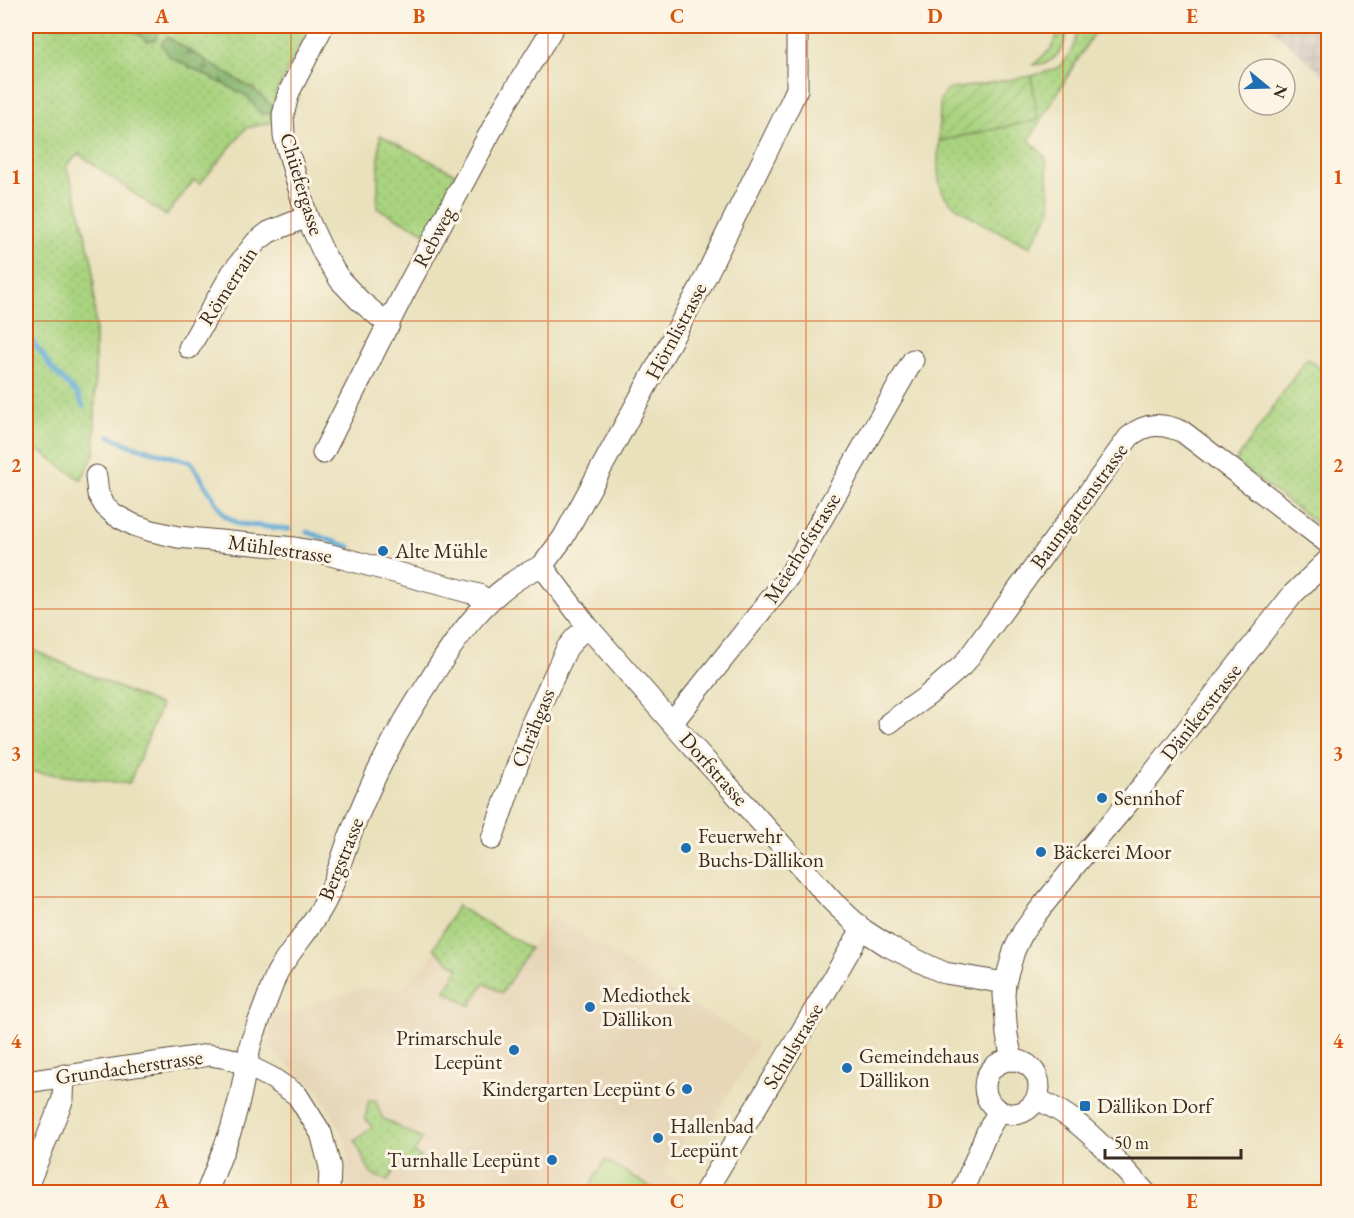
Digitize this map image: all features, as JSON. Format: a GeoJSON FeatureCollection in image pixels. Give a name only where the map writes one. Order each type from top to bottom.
{"type":"FeatureCollection","features":[{"type":"Feature","properties":{"kind":"street","name":"Chüefergasse"},"geometry":{"type":"LineString","coordinates":[[323,26],[289,92],[283,115],[284,136],[307,217],[324,254],[340,280],[359,300],[389,325]]}},
{"type":"Feature","properties":{"kind":"street","name":"Rebweg"},"geometry":{"type":"LineString","coordinates":[[324,453],[403,295],[505,105],[554,26]]}},
{"type":"Feature","properties":{"kind":"street","name":"Hörnlistrasse"},"geometry":{"type":"LineString","coordinates":[[542,566],[568,529],[700,286],[777,132],[797,88],[798,26]]}},
{"type":"Feature","properties":{"kind":"street","name":"Römerrain"},"geometry":{"type":"LineString","coordinates":[[189,348],[232,273],[256,242],[269,232],[307,217]]}},
{"type":"Feature","properties":{"kind":"street","name":"Meierhofstrasse"},"geometry":{"type":"LineString","coordinates":[[672,723],[789,576],[913,360]]}},
{"type":"Feature","properties":{"kind":"street","name":"Baumgartenstrasse"},"geometry":{"type":"LineString","coordinates":[[889,723],[927,696],[964,664],[1129,437],[1138,429],[1156,425],[1183,432],[1329,543]]}},
{"type":"Feature","properties":{"kind":"street","name":"Mühlestrasse"},"geometry":{"type":"LineString","coordinates":[[96,476],[98,494],[105,506],[115,515],[152,531],[178,537],[295,548],[327,554],[479,595],[488,601]]}},
{"type":"Feature","properties":{"kind":"street","name":"Dänikerstrasse"},"geometry":{"type":"LineString","coordinates":[[1012,1060],[1007,1035],[1005,983],[1014,951],[1023,932],[1150,777],[1293,594],[1329,560]]}},
{"type":"Feature","properties":{"kind":"street","name":"Bergstrasse"},"geometry":{"type":"LineString","coordinates":[[207,1192],[231,1130],[254,1035],[277,973],[315,920],[328,897],[349,838],[386,754],[445,655],[469,622],[488,601],[527,573],[542,566]]}},
{"type":"Feature","properties":{"kind":"street","name":"Dorfstrasse"},"geometry":{"type":"LineString","coordinates":[[542,566],[588,627],[672,723],[833,902],[862,929],[888,946],[931,968],[945,973],[1005,983]]}},
{"type":"Feature","properties":{"kind":"street","name":"Chrähgass"},"geometry":{"type":"LineString","coordinates":[[492,839],[532,723],[567,648],[588,627]]}},
{"type":"Feature","properties":{"kind":"street","name":"Schulstrasse"},"geometry":{"type":"LineString","coordinates":[[705,1192],[862,929]]}},
{"type":"Feature","properties":{"kind":"street","name":"Grundacherstrasse"},"geometry":{"type":"LineString","coordinates":[[26,1082],[209,1055],[228,1058],[272,1078],[297,1095],[321,1133],[330,1167],[329,1192]]}},
{"type":"Feature","properties":{"kind":"street"},"geometry":{"type":"LineString","coordinates":[[1003,1061],[1021,1061],[1029,1065],[1039,1081],[1037,1099],[1021,1113],[999,1111],[988,1098],[986,1080],[990,1072],[1003,1061]]}},
{"type":"Feature","properties":{"kind":"street"},"geometry":{"type":"LineString","coordinates":[[26,1189],[63,1099],[64,1076]]}},
{"type":"Feature","properties":{"kind":"street"},"geometry":{"type":"LineString","coordinates":[[1037,1099],[1059,1110],[1081,1127],[1145,1192]]}},
{"type":"Feature","properties":{"kind":"street"},"geometry":{"type":"LineString","coordinates":[[962,1192],[987,1132],[999,1111]]}},
{"type":"Feature","properties":{"kind":"shaded area"},"geometry":{"type":"Polygon","coordinates":[[[1269,26],[1328,26],[1328,79],[1269,26]]]}},
{"type":"Feature","properties":{"kind":"shaded area","name":"Primarschule Leepünt"},"geometry":{"type":"Polygon","coordinates":[[[455,911],[527,952],[552,916],[757,1045],[712,1122],[691,1127],[663,1173],[692,1190],[690,1192],[346,1192],[347,1142],[319,1091],[276,1055],[268,1043],[271,1020],[361,989],[396,989],[403,986],[427,962],[455,911]]]}},
{"type":"Feature","properties":{"kind":"green space"},"geometry":{"type":"Polygon","coordinates":[[[26,26],[127,26],[147,41],[159,31],[152,26],[310,26],[277,91],[273,107],[253,89],[167,37],[161,44],[170,57],[247,96],[261,114],[272,113],[270,123],[246,128],[200,184],[194,180],[166,216],[79,154],[66,166],[76,195],[93,266],[95,453],[81,480],[38,450],[26,478],[26,312],[35,305],[26,301],[26,26]]]}},
{"type":"Feature","properties":{"kind":"green space"},"geometry":{"type":"Polygon","coordinates":[[[127,26],[152,26],[159,31],[155,40],[147,41],[127,26]]]}},
{"type":"Feature","properties":{"kind":"green space"},"geometry":{"type":"Polygon","coordinates":[[[1060,26],[1069,26],[1060,51],[1048,62],[1033,65],[1052,48],[1060,26]]]}},
{"type":"Feature","properties":{"kind":"green space"},"geometry":{"type":"Polygon","coordinates":[[[1078,26],[1098,26],[1029,140],[1046,158],[1051,210],[1030,247],[970,216],[949,200],[943,193],[939,181],[939,141],[1037,120],[1031,76],[1061,65],[1074,44],[1078,26]]]}},
{"type":"Feature","properties":{"kind":"green space"},"geometry":{"type":"Polygon","coordinates":[[[167,37],[253,89],[273,107],[272,113],[261,114],[247,96],[170,57],[161,44],[167,37]]]}},
{"type":"Feature","properties":{"kind":"green space"},"geometry":{"type":"Polygon","coordinates":[[[1031,76],[1038,120],[939,141],[940,101],[946,90],[1031,76]]]}},
{"type":"Feature","properties":{"kind":"green space"},"geometry":{"type":"Polygon","coordinates":[[[380,135],[458,175],[428,234],[377,208],[380,135]]]}},
{"type":"Feature","properties":{"kind":"green space"},"geometry":{"type":"Polygon","coordinates":[[[1307,358],[1328,374],[1328,526],[1316,523],[1235,462],[1307,358]]]}},
{"type":"Feature","properties":{"kind":"green space"},"geometry":{"type":"Polygon","coordinates":[[[26,647],[161,706],[129,784],[26,771],[26,647]]]}},
{"type":"Feature","properties":{"kind":"green space"},"geometry":{"type":"Polygon","coordinates":[[[457,906],[530,948],[502,993],[484,983],[470,1006],[445,991],[459,968],[434,948],[457,906]]]}},
{"type":"Feature","properties":{"kind":"green space"},"geometry":{"type":"Polygon","coordinates":[[[369,1100],[376,1100],[382,1118],[422,1139],[414,1153],[421,1157],[415,1166],[401,1158],[388,1181],[371,1174],[355,1141],[372,1127],[365,1118],[369,1100]]]}},
{"type":"Feature","properties":{"kind":"green space"},"geometry":{"type":"Polygon","coordinates":[[[605,1160],[659,1192],[586,1192],[605,1160]]]}},
{"type":"Feature","properties":{"kind":"waterway"},"geometry":{"type":"LineString","coordinates":[[26,333],[51,368],[78,395],[83,406]]}},
{"type":"Feature","properties":{"kind":"waterway"},"geometry":{"type":"LineString","coordinates":[[110,436],[129,445],[191,462],[225,516],[239,524],[289,529]]}},
{"type":"Feature","properties":{"kind":"waterway"},"geometry":{"type":"LineString","coordinates":[[307,532],[350,547]]}},
{"type":"Feature","properties":{"kind":"place","name":"Alte Mühle"},"geometry":{"type":"Point","coordinates":[383,551]}},
{"type":"Feature","properties":{"kind":"place","name":"Sennhof"},"geometry":{"type":"Point","coordinates":[1102,798]}},
{"type":"Feature","properties":{"kind":"place","name":"Feuerwehr Buchs-Dällikon"},"geometry":{"type":"Point","coordinates":[686,848]}},
{"type":"Feature","properties":{"kind":"place","name":"Bäckerei Moor"},"geometry":{"type":"Point","coordinates":[1041,852]}},
{"type":"Feature","properties":{"kind":"place","name":"Mediothek Dällikon"},"geometry":{"type":"Point","coordinates":[590,1007]}},
{"type":"Feature","properties":{"kind":"place","name":"Primarschule Leepünt"},"geometry":{"type":"Point","coordinates":[514,1050]}},
{"type":"Feature","properties":{"kind":"place","name":"Gemeindehaus Dällikon"},"geometry":{"type":"Point","coordinates":[847,1068]}},
{"type":"Feature","properties":{"kind":"place","name":"Kindergarten Leepünt 6"},"geometry":{"type":"Point","coordinates":[687,1089]}},
{"type":"Feature","properties":{"kind":"place","name":"Dällikon Dorf"},"geometry":{"type":"Point","coordinates":[1085,1106]}},
{"type":"Feature","properties":{"kind":"place","name":"Hallenbad Leepünt"},"geometry":{"type":"Point","coordinates":[658,1138]}},
{"type":"Feature","properties":{"kind":"place","name":"Turnhalle Leepünt"},"geometry":{"type":"Point","coordinates":[552,1160]}}]}
